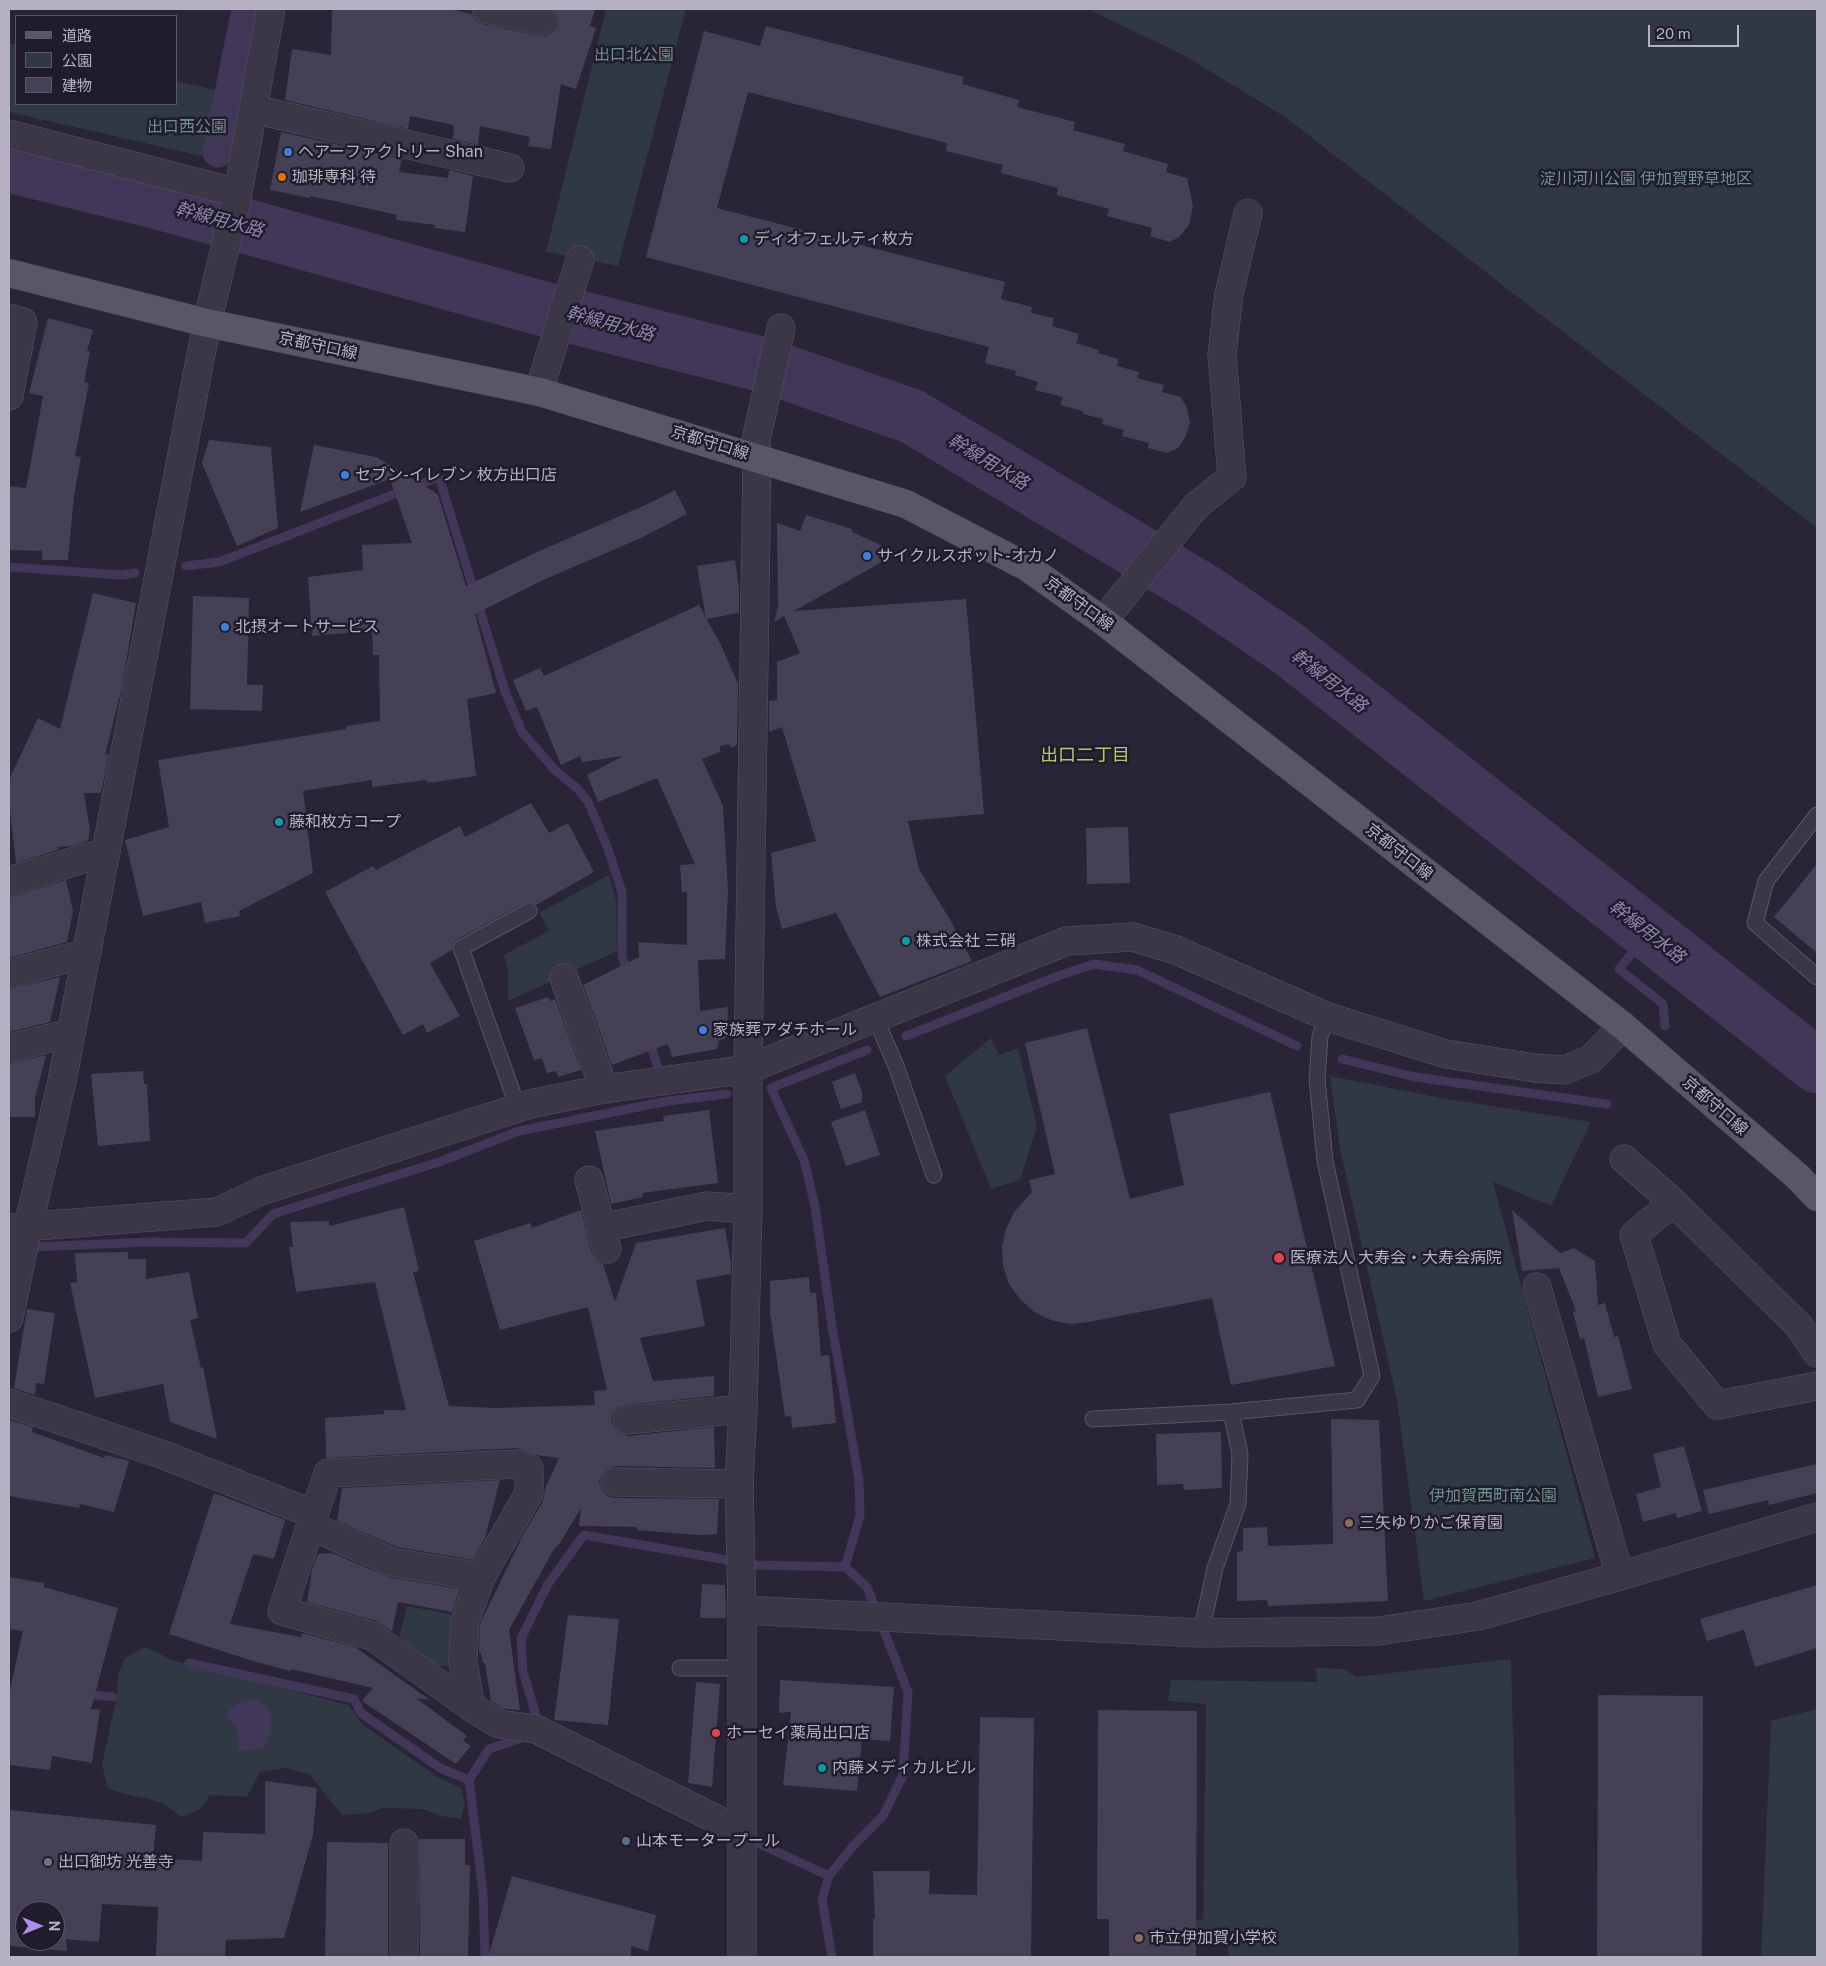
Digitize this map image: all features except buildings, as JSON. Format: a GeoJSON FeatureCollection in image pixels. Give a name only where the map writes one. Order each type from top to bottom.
{"type":"FeatureCollection","features":[{"type":"Feature","properties":{"kind":"main road","name":"京都守口線"},"geometry":{"type":"LineString","coordinates":[[9,273],[207,324],[542,383],[756,449],[906,504],[1110,612],[1623,1026],[1798,1177],[1817,1198]]}},
{"type":"Feature","properties":{"kind":"street"},"geometry":{"type":"LineString","coordinates":[[9,1318],[22,1254],[18,1227],[62,1081],[207,324],[238,193],[271,9]]}},
{"type":"Feature","properties":{"kind":"street"},"geometry":{"type":"LineString","coordinates":[[486,9],[542,21]]}},
{"type":"Feature","properties":{"kind":"street"},"geometry":{"type":"LineString","coordinates":[[253,109],[510,168]]}},
{"type":"Feature","properties":{"kind":"street"},"geometry":{"type":"LineString","coordinates":[[9,134],[238,193]]}},
{"type":"Feature","properties":{"kind":"street"},"geometry":{"type":"LineString","coordinates":[[1110,612],[1196,506],[1232,477],[1222,354],[1229,294],[1248,213]]}},
{"type":"Feature","properties":{"kind":"street"},"geometry":{"type":"LineString","coordinates":[[542,383],[580,260]]}},
{"type":"Feature","properties":{"kind":"street"},"geometry":{"type":"LineString","coordinates":[[9,318],[23,322],[9,396]]}},
{"type":"Feature","properties":{"kind":"street"},"geometry":{"type":"LineString","coordinates":[[742,1957],[742,1610],[739,1484],[743,1409],[748,1209],[756,449],[781,328]]}},
{"type":"Feature","properties":{"kind":"street"},"geometry":{"type":"LineString","coordinates":[[9,881],[106,852]]}},
{"type":"Feature","properties":{"kind":"street"},"geometry":{"type":"LineString","coordinates":[[18,1227],[217,1212],[261,1191],[518,1108],[604,1090],[748,1069],[1067,941],[1132,937],[1176,950],[1328,1017],[1446,1054],[1535,1068],[1565,1070],[1591,1059],[1623,1026]]}},
{"type":"Feature","properties":{"kind":"street"},"geometry":{"type":"LineString","coordinates":[[9,974],[87,953]]}},
{"type":"Feature","properties":{"kind":"street"},"geometry":{"type":"LineString","coordinates":[[564,978],[604,1090]]}},
{"type":"Feature","properties":{"kind":"street"},"geometry":{"type":"LineString","coordinates":[[9,1048],[71,1034]]}},
{"type":"Feature","properties":{"kind":"street"},"geometry":{"type":"LineString","coordinates":[[1624,1159],[1673,1202],[1799,1326],[1817,1352]]}},
{"type":"Feature","properties":{"kind":"street"},"geometry":{"type":"LineString","coordinates":[[589,1180],[604,1238],[707,1206],[748,1209]]}},
{"type":"Feature","properties":{"kind":"street"},"geometry":{"type":"LineString","coordinates":[[1673,1202],[1634,1235],[1667,1344],[1717,1405],[1817,1386]]}},
{"type":"Feature","properties":{"kind":"street"},"geometry":{"type":"LineString","coordinates":[[1536,1287],[1620,1576]]}},
{"type":"Feature","properties":{"kind":"street"},"geometry":{"type":"LineString","coordinates":[[9,1403],[164,1455],[312,1520],[392,1562],[481,1578]]}},
{"type":"Feature","properties":{"kind":"street"},"geometry":{"type":"LineString","coordinates":[[627,1420],[743,1409]]}},
{"type":"Feature","properties":{"kind":"street"},"geometry":{"type":"LineString","coordinates":[[471,1707],[463,1662],[465,1621],[481,1578],[529,1493],[529,1468],[518,1464],[328,1473],[282,1611],[372,1636],[471,1707],[499,1724],[536,1729],[742,1832]]}},
{"type":"Feature","properties":{"kind":"street"},"geometry":{"type":"LineString","coordinates":[[615,1482],[739,1484]]}},
{"type":"Feature","properties":{"kind":"street"},"geometry":{"type":"LineString","coordinates":[[742,1610],[1201,1633],[1379,1632],[1478,1616],[1817,1517]]}},
{"type":"Feature","properties":{"kind":"street"},"geometry":{"type":"LineString","coordinates":[[404,1844],[404,1957]]}},
{"type":"Feature","properties":{"kind":"lane"},"geometry":{"type":"LineString","coordinates":[[1817,815],[1766,881],[1755,923],[1817,978]]}},
{"type":"Feature","properties":{"kind":"lane"},"geometry":{"type":"LineString","coordinates":[[518,1108],[461,948],[529,912]]}},
{"type":"Feature","properties":{"kind":"lane"},"geometry":{"type":"LineString","coordinates":[[875,1017],[896,1066],[934,1174]]}},
{"type":"Feature","properties":{"kind":"lane"},"geometry":{"type":"LineString","coordinates":[[1093,1419],[1231,1412],[1357,1400],[1372,1376],[1325,1161],[1317,1079],[1320,1036],[1328,1017]]}},
{"type":"Feature","properties":{"kind":"lane"},"geometry":{"type":"LineString","coordinates":[[1201,1633],[1215,1568],[1238,1504],[1240,1454],[1231,1412]]}},
{"type":"Feature","properties":{"kind":"lane"},"geometry":{"type":"LineString","coordinates":[[680,1668],[741,1668]]}},
{"type":"Feature","properties":{"kind":"green space","name":"出口北公園"},"geometry":{"type":"Polygon","coordinates":[[[606,9],[686,9],[618,266],[546,252],[606,9]]]}},
{"type":"Feature","properties":{"kind":"green space","name":"淀川河川公園 伊加賀野草地区"},"geometry":{"type":"Polygon","coordinates":[[[1088,9],[1817,9],[1817,528],[1285,117],[1187,57],[1088,9]]]}},
{"type":"Feature","properties":{"kind":"green space","name":"出口西公園"},"geometry":{"type":"Polygon","coordinates":[[[9,43],[15,45],[15,105],[178,105],[178,81],[220,91],[206,157],[9,112],[9,43]]]}},
{"type":"Feature","properties":{"kind":"green space"},"geometry":{"type":"Polygon","coordinates":[[[609,875],[616,900],[617,951],[508,1001],[508,970],[504,955],[549,931],[539,913],[609,875]]]}},
{"type":"Feature","properties":{"kind":"green space"},"geometry":{"type":"Polygon","coordinates":[[[991,1038],[999,1055],[1018,1048],[1037,1126],[1020,1180],[991,1189],[945,1076],[991,1038]]]}},
{"type":"Feature","properties":{"kind":"green space","name":"伊加賀西町南公園"},"geometry":{"type":"Polygon","coordinates":[[[1330,1076],[1436,1097],[1591,1122],[1551,1206],[1493,1182],[1595,1558],[1424,1601],[1397,1400],[1340,1149],[1330,1076]]]}},
{"type":"Feature","properties":{"kind":"green space"},"geometry":{"type":"Polygon","coordinates":[[[407,1606],[451,1614],[458,1666],[432,1666],[399,1636],[407,1606]]]}},
{"type":"Feature","properties":{"kind":"green space"},"geometry":{"type":"Polygon","coordinates":[[[145,1647],[172,1660],[349,1705],[362,1724],[439,1778],[461,1788],[465,1804],[461,1819],[441,1816],[422,1809],[383,1808],[370,1813],[342,1815],[309,1774],[285,1768],[260,1772],[247,1797],[210,1795],[200,1809],[181,1817],[161,1803],[108,1788],[102,1765],[117,1695],[118,1675],[125,1658],[145,1647]]]}},
{"type":"Feature","properties":{"kind":"green space"},"geometry":{"type":"Polygon","coordinates":[[[1511,1659],[1519,1957],[1229,1957],[1226,1938],[1168,1934],[1162,1919],[1203,1920],[1206,1704],[1168,1701],[1171,1680],[1318,1682],[1315,1668],[1345,1669],[1356,1677],[1511,1659]]]}},
{"type":"Feature","properties":{"kind":"green space"},"geometry":{"type":"Polygon","coordinates":[[[1817,1709],[1817,1957],[1761,1957],[1771,1721],[1817,1709]]]}},
{"type":"Feature","properties":{"kind":"shaded area"},"geometry":{"type":"Polygon","coordinates":[[[254,1698],[261,1702],[270,1713],[270,1734],[263,1748],[245,1751],[239,1749],[237,1732],[227,1713],[237,1703],[254,1698]]]}},
{"type":"Feature","properties":{"kind":"waterway"},"geometry":{"type":"LineString","coordinates":[[218,152],[247,9]]}},
{"type":"Feature","properties":{"kind":"waterway","name":"幹線用水路"},"geometry":{"type":"LineString","coordinates":[[9,165],[155,201],[544,309],[764,365],[911,416],[1204,591],[1290,650],[1817,1066]]}},
{"type":"Feature","properties":{"kind":"waterway"},"geometry":{"type":"LineString","coordinates":[[204,215],[205,204]]}},
{"type":"Feature","properties":{"kind":"waterway"},"geometry":{"type":"LineString","coordinates":[[186,566],[219,562],[439,477],[505,691],[522,732],[555,770],[578,789],[588,802],[607,846],[622,892],[622,956],[628,975]]}},
{"type":"Feature","properties":{"kind":"waterway"},"geometry":{"type":"LineString","coordinates":[[9,567],[122,575],[135,573]]}},
{"type":"Feature","properties":{"kind":"waterway"},"geometry":{"type":"LineString","coordinates":[[1648,933],[1619,969],[1663,1004],[1665,1026]]}},
{"type":"Feature","properties":{"kind":"waterway"},"geometry":{"type":"LineString","coordinates":[[906,1036],[1058,976],[1094,964],[1137,970],[1297,1046]]}},
{"type":"Feature","properties":{"kind":"waterway"},"geometry":{"type":"LineString","coordinates":[[649,1040],[661,1077]]}},
{"type":"Feature","properties":{"kind":"waterway"},"geometry":{"type":"LineString","coordinates":[[845,1567],[860,1515],[859,1480],[832,1326],[815,1206],[804,1160],[771,1088],[867,1050]]}},
{"type":"Feature","properties":{"kind":"waterway"},"geometry":{"type":"LineString","coordinates":[[1342,1059],[1415,1077],[1607,1104]]}},
{"type":"Feature","properties":{"kind":"waterway"},"geometry":{"type":"LineString","coordinates":[[9,1248],[150,1242],[246,1243],[273,1214],[439,1162],[519,1131],[668,1101],[727,1094]]}},
{"type":"Feature","properties":{"kind":"waterway"},"geometry":{"type":"LineString","coordinates":[[537,1719],[523,1671],[521,1639],[548,1584],[584,1535],[756,1565],[845,1567],[867,1587],[908,1692],[903,1775],[883,1816],[853,1846],[829,1876],[822,1899],[832,1957]]}},
{"type":"Feature","properties":{"kind":"waterway"},"geometry":{"type":"LineString","coordinates":[[189,1663],[354,1699],[361,1713],[440,1768],[469,1780],[489,1749],[519,1739]]}},
{"type":"Feature","properties":{"kind":"waterway"},"geometry":{"type":"LineString","coordinates":[[84,1694],[113,1697]]}},
{"type":"Feature","properties":{"kind":"waterway"},"geometry":{"type":"LineString","coordinates":[[469,1780],[483,1892],[485,1957]]}},
{"type":"Feature","properties":{"kind":"waterway"},"geometry":{"type":"LineString","coordinates":[[758,1843],[829,1876]]}},
{"type":"Feature","properties":{"kind":"place","name":"ヘアーファクトリー Shan"},"geometry":{"type":"Point","coordinates":[288,152]}},
{"type":"Feature","properties":{"kind":"place","name":"珈琲専科 待"},"geometry":{"type":"Point","coordinates":[282,177]}},
{"type":"Feature","properties":{"kind":"place","name":"ディオフェルティ枚方"},"geometry":{"type":"Point","coordinates":[744,239]}},
{"type":"Feature","properties":{"kind":"place","name":"セブン-イレブン 枚方出口店"},"geometry":{"type":"Point","coordinates":[345,475]}},
{"type":"Feature","properties":{"kind":"place","name":"サイクルスポット-オカノ"},"geometry":{"type":"Point","coordinates":[867,556]}},
{"type":"Feature","properties":{"kind":"place","name":"北摂オートサービス"},"geometry":{"type":"Point","coordinates":[225,627]}},
{"type":"Feature","properties":{"kind":"place","name":"藤和枚方コープ"},"geometry":{"type":"Point","coordinates":[279,822]}},
{"type":"Feature","properties":{"kind":"place","name":"株式会社 三硝"},"geometry":{"type":"Point","coordinates":[906,941]}},
{"type":"Feature","properties":{"kind":"place","name":"家族葬アダチホール"},"geometry":{"type":"Point","coordinates":[703,1030]}},
{"type":"Feature","properties":{"kind":"place","name":"医療法人 大寿会・大寿会病院"},"geometry":{"type":"Point","coordinates":[1279,1258]}},
{"type":"Feature","properties":{"kind":"place","name":"三矢ゆりかご保育園"},"geometry":{"type":"Point","coordinates":[1349,1523]}},
{"type":"Feature","properties":{"kind":"place","name":"ホーセイ薬局出口店"},"geometry":{"type":"Point","coordinates":[716,1733]}},
{"type":"Feature","properties":{"kind":"place","name":"内藤メディカルビル"},"geometry":{"type":"Point","coordinates":[822,1768]}},
{"type":"Feature","properties":{"kind":"place","name":"山本モータープール"},"geometry":{"type":"Point","coordinates":[626,1841]}},
{"type":"Feature","properties":{"kind":"place","name":"出口御坊 光善寺"},"geometry":{"type":"Point","coordinates":[48,1862]}},
{"type":"Feature","properties":{"kind":"place","name":"市立伊加賀小学校"},"geometry":{"type":"Point","coordinates":[1139,1938]}},
{"type":"Feature","properties":{"kind":"district","name":"出口二丁目"},"geometry":{"type":"Point","coordinates":[1085,755]}}]}
